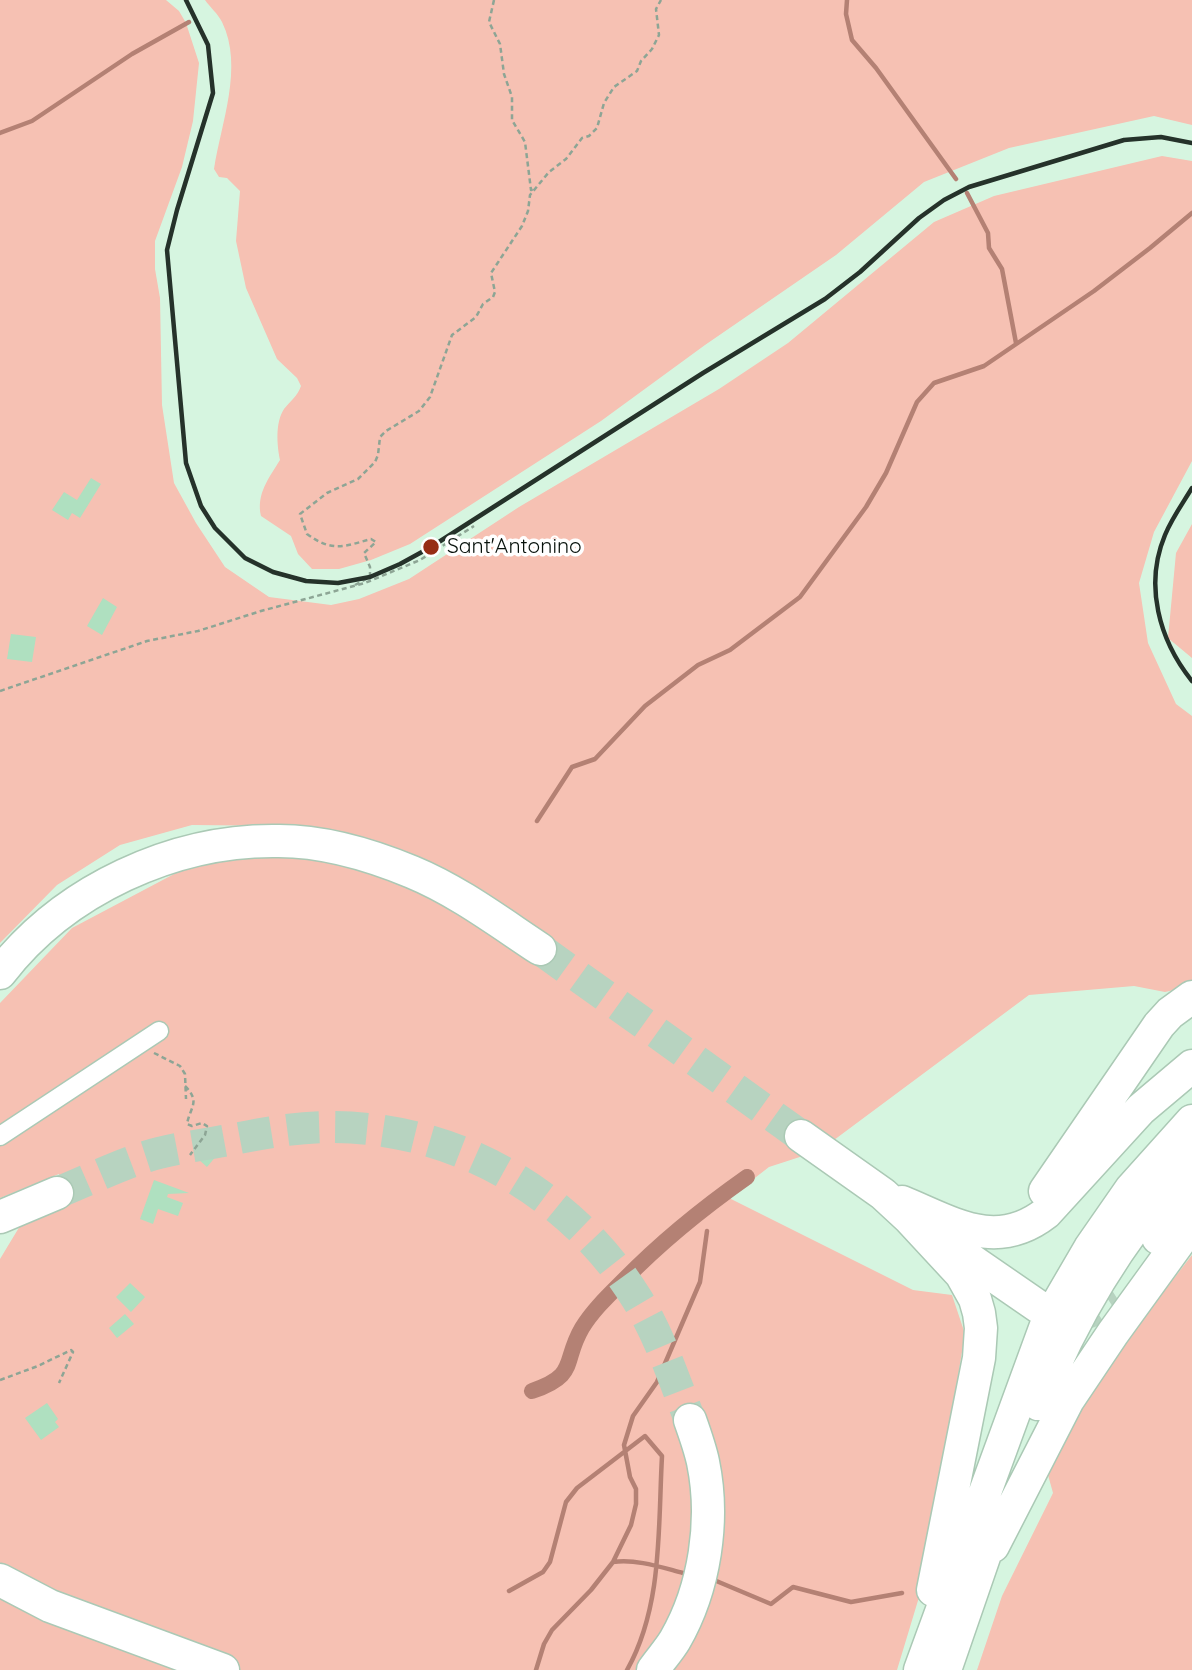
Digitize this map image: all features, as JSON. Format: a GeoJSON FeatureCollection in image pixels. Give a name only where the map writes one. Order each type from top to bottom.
{"type":"FeatureCollection","features":[{"type":"Feature","properties":{"kind":"highway"},"geometry":{"type":"LineString","coordinates":[[0,973],[29,941],[66,910],[105,885],[173,856],[249,841],[306,843],[391,864],[463,898],[540,949]]}},
{"type":"Feature","properties":{"kind":"highway"},"geometry":{"type":"LineString","coordinates":[[925,1218],[994,1221],[1017,1213],[1035,1201],[1050,1184],[1159,1025],[1192,997]]}},
{"type":"Feature","properties":{"kind":"highway"},"geometry":{"type":"LineString","coordinates":[[925,1218],[992,1233],[1016,1230],[1037,1220],[1065,1195],[1141,1109],[1192,1066]]}},
{"type":"Feature","properties":{"kind":"highway"},"geometry":{"type":"LineString","coordinates":[[920,1670],[1048,1320],[1090,1248],[1131,1188],[1192,1121]]}},
{"type":"Feature","properties":{"kind":"highway"},"geometry":{"type":"LineString","coordinates":[[801,1136],[883,1194],[925,1218],[1039,1307]]}},
{"type":"Feature","properties":{"kind":"highway"},"geometry":{"type":"LineString","coordinates":[[945,1670],[1027,1432],[1073,1327],[1130,1232],[1192,1158]]}},
{"type":"Feature","properties":{"kind":"highway"},"geometry":{"type":"LineString","coordinates":[[0,1217],[57,1194]]}},
{"type":"Feature","properties":{"kind":"highway"},"geometry":{"type":"LineString","coordinates":[[1115,1295],[1192,1194]]}},
{"type":"Feature","properties":{"kind":"highway"},"geometry":{"type":"LineString","coordinates":[[920,1670],[937,1561],[979,1358],[981,1328],[975,1299],[925,1218]]}},
{"type":"Feature","properties":{"kind":"highway"},"geometry":{"type":"LineString","coordinates":[[975,1582],[1068,1400],[1192,1224]]}},
{"type":"Feature","properties":{"kind":"highway"},"geometry":{"type":"LineString","coordinates":[[653,1670],[675,1640],[684,1621],[698,1581],[706,1540],[706,1479],[690,1420]]}},
{"type":"Feature","properties":{"kind":"highway"},"geometry":{"type":"LineString","coordinates":[[0,1580],[18,1592],[50,1606],[223,1670]]}},
{"type":"Feature","properties":{"kind":"street"},"geometry":{"type":"LineString","coordinates":[[0,1136],[159,1031]]}},
{"type":"Feature","properties":{"kind":"path"},"geometry":{"type":"LineString","coordinates":[[494,0],[489,22],[500,44],[504,74],[512,97],[512,120],[524,142],[531,190],[536,188]]}},
{"type":"Feature","properties":{"kind":"path"},"geometry":{"type":"LineString","coordinates":[[355,585],[370,577],[370,564],[364,553],[376,542],[367,539],[345,547],[326,543],[307,534],[300,514],[327,493],[358,479],[378,455],[380,438],[386,431],[419,411],[430,397],[452,335],[476,317],[483,304],[493,297],[495,292],[491,272],[522,226],[530,195],[549,172],[566,159],[582,138],[589,136],[597,128],[604,103],[614,88],[637,71],[659,35],[656,9],[661,0]]}},
{"type":"Feature","properties":{"kind":"path"},"geometry":{"type":"LineString","coordinates":[[0,691],[148,641],[198,631],[355,585],[421,560],[474,526]]}},
{"type":"Feature","properties":{"kind":"path"},"geometry":{"type":"LineString","coordinates":[[134,1046],[180,1066],[185,1074],[186,1099]]}},
{"type":"Feature","properties":{"kind":"path"},"geometry":{"type":"LineString","coordinates":[[185,1086],[194,1096],[187,1124],[192,1126],[202,1123],[207,1126],[205,1135],[190,1155]]}},
{"type":"Feature","properties":{"kind":"path"},"geometry":{"type":"LineString","coordinates":[[0,1380],[71,1350],[73,1352],[59,1383]]}},
{"type":"Feature","properties":{"kind":"shaded area"},"geometry":{"type":"Polygon","coordinates":[[[0,0],[166,0],[179,11],[186,23],[199,63],[193,121],[182,167],[155,241],[155,269],[160,298],[162,405],[174,483],[196,523],[225,567],[269,597],[331,605],[359,599],[409,579],[519,507],[719,389],[788,343],[934,222],[994,196],[1162,156],[1192,161],[1192,461],[1154,532],[1139,583],[1148,643],[1176,704],[1192,716],[1192,986],[1165,992],[1134,986],[1029,995],[834,1140],[809,1154],[769,1167],[729,1198],[913,1290],[952,1295],[965,1334],[923,1584],[897,1670],[0,1670],[0,1259],[26,1216],[67,1207],[59,1174],[0,1198],[0,1003],[72,928],[193,864],[287,853],[351,863],[415,888],[532,954],[543,965],[553,962],[557,953],[553,940],[428,861],[378,843],[291,826],[192,825],[120,845],[57,885],[0,943],[0,0]]]}},
{"type":"Feature","properties":{"kind":"shaded area"},"geometry":{"type":"Polygon","coordinates":[[[205,0],[1192,0],[1192,125],[1154,116],[1009,148],[924,182],[836,255],[601,421],[410,544],[371,560],[339,569],[312,569],[298,554],[291,536],[261,516],[262,493],[280,460],[279,421],[284,409],[301,386],[297,378],[277,359],[246,288],[236,241],[240,191],[227,178],[219,177],[214,169],[229,95],[231,57],[222,22],[205,0]]]}},
{"type":"Feature","properties":{"kind":"shaded area"},"geometry":{"type":"Polygon","coordinates":[[[1192,524],[1192,658],[1168,638],[1176,553],[1192,524]]]}},
{"type":"Feature","properties":{"kind":"shaded area"},"geometry":{"type":"Polygon","coordinates":[[[1192,1255],[1192,1670],[977,1670],[1002,1596],[1053,1493],[1048,1475],[1059,1448],[1082,1404],[1127,1339],[1192,1255]]]}},
{"type":"Feature","properties":{"kind":"building"},"geometry":{"type":"Polygon","coordinates":[[[91,478],[101,484],[80,518],[72,513],[68,520],[52,510],[64,492],[77,500],[91,478]]]}},
{"type":"Feature","properties":{"kind":"building"},"geometry":{"type":"Polygon","coordinates":[[[103,598],[117,607],[102,635],[87,626],[103,598]]]}},
{"type":"Feature","properties":{"kind":"building"},"geometry":{"type":"Polygon","coordinates":[[[11,634],[36,637],[32,662],[7,659],[11,634]]]}},
{"type":"Feature","properties":{"kind":"building"},"geometry":{"type":"Polygon","coordinates":[[[211,1139],[222,1149],[207,1167],[196,1157],[211,1139]]]}},
{"type":"Feature","properties":{"kind":"building"},"geometry":{"type":"Polygon","coordinates":[[[154,1180],[189,1193],[168,1194],[167,1197],[183,1203],[178,1216],[158,1209],[153,1224],[140,1219],[154,1180]]]}},
{"type":"Feature","properties":{"kind":"building"},"geometry":{"type":"Polygon","coordinates":[[[130,1283],[145,1297],[131,1312],[116,1297],[130,1283]]]}},
{"type":"Feature","properties":{"kind":"building"},"geometry":{"type":"Polygon","coordinates":[[[125,1314],[134,1324],[117,1338],[109,1328],[125,1314]]]}},
{"type":"Feature","properties":{"kind":"building"},"geometry":{"type":"Polygon","coordinates":[[[47,1403],[58,1419],[55,1422],[59,1427],[41,1440],[25,1418],[47,1403]]]}},
{"type":"Feature","properties":{"kind":"waterway"},"geometry":{"type":"LineString","coordinates":[[847,0],[846,14],[852,40],[876,68],[956,179]]}},
{"type":"Feature","properties":{"kind":"waterway"},"geometry":{"type":"LineString","coordinates":[[0,133],[32,121],[132,54],[189,22]]}},
{"type":"Feature","properties":{"kind":"waterway"},"geometry":{"type":"LineString","coordinates":[[967,193],[988,233],[989,248],[1002,269],[1016,343]]}},
{"type":"Feature","properties":{"kind":"waterway"},"geometry":{"type":"LineString","coordinates":[[537,821],[572,767],[595,759],[645,706],[698,665],[730,650],[800,597],[866,507],[886,473],[917,402],[934,383],[984,366],[1094,291],[1192,213]]}},
{"type":"Feature","properties":{"kind":"waterway"},"geometry":{"type":"LineString","coordinates":[[532,1391],[547,1385],[563,1373],[586,1321],[638,1266],[683,1226],[747,1177]]}},
{"type":"Feature","properties":{"kind":"waterway"},"geometry":{"type":"LineString","coordinates":[[536,1670],[544,1644],[552,1630],[591,1590],[613,1562],[631,1525],[636,1489],[630,1477],[624,1445],[633,1416],[657,1382],[700,1282],[707,1231]]}},
{"type":"Feature","properties":{"kind":"waterway"},"geometry":{"type":"LineString","coordinates":[[509,1591],[543,1572],[550,1562],[566,1502],[577,1488],[645,1436],[662,1456],[659,1538],[647,1620],[627,1670]]}},
{"type":"Feature","properties":{"kind":"waterway"},"geometry":{"type":"LineString","coordinates":[[613,1562],[640,1563],[683,1573]]}},
{"type":"Feature","properties":{"kind":"waterway"},"geometry":{"type":"LineString","coordinates":[[714,1580],[771,1604],[793,1587],[851,1602],[902,1593]]}},
{"type":"Feature","properties":{"kind":"tunnel"},"geometry":{"type":"LineString","coordinates":[[540,949],[801,1136]]}},
{"type":"Feature","properties":{"kind":"tunnel"},"geometry":{"type":"LineString","coordinates":[[57,1193],[154,1154],[301,1128],[374,1130],[420,1138],[463,1153],[505,1172],[543,1197],[578,1227],[610,1261],[637,1299],[653,1328],[690,1420]]}},
{"type":"Feature","properties":{"kind":"tunnel"},"geometry":{"type":"LineString","coordinates":[[1064,1315],[1089,1312],[1115,1295]]}},
{"type":"Feature","properties":{"kind":"railway"},"geometry":{"type":"LineString","coordinates":[[186,0],[208,45],[213,93],[167,250],[186,463],[201,506],[215,528],[245,558],[273,572],[306,581],[338,583],[370,577],[431,547],[703,373],[825,299],[860,272],[919,218],[944,200],[969,187],[1124,140],[1161,137],[1192,143]]}},
{"type":"Feature","properties":{"kind":"railway"},"geometry":{"type":"LineString","coordinates":[[1192,488],[1165,535],[1156,573],[1158,611],[1163,630],[1192,681]]}},
{"type":"Feature","properties":{"kind":"place","name":"Sant'Antonino"},"geometry":{"type":"Point","coordinates":[431,547]}}]}
